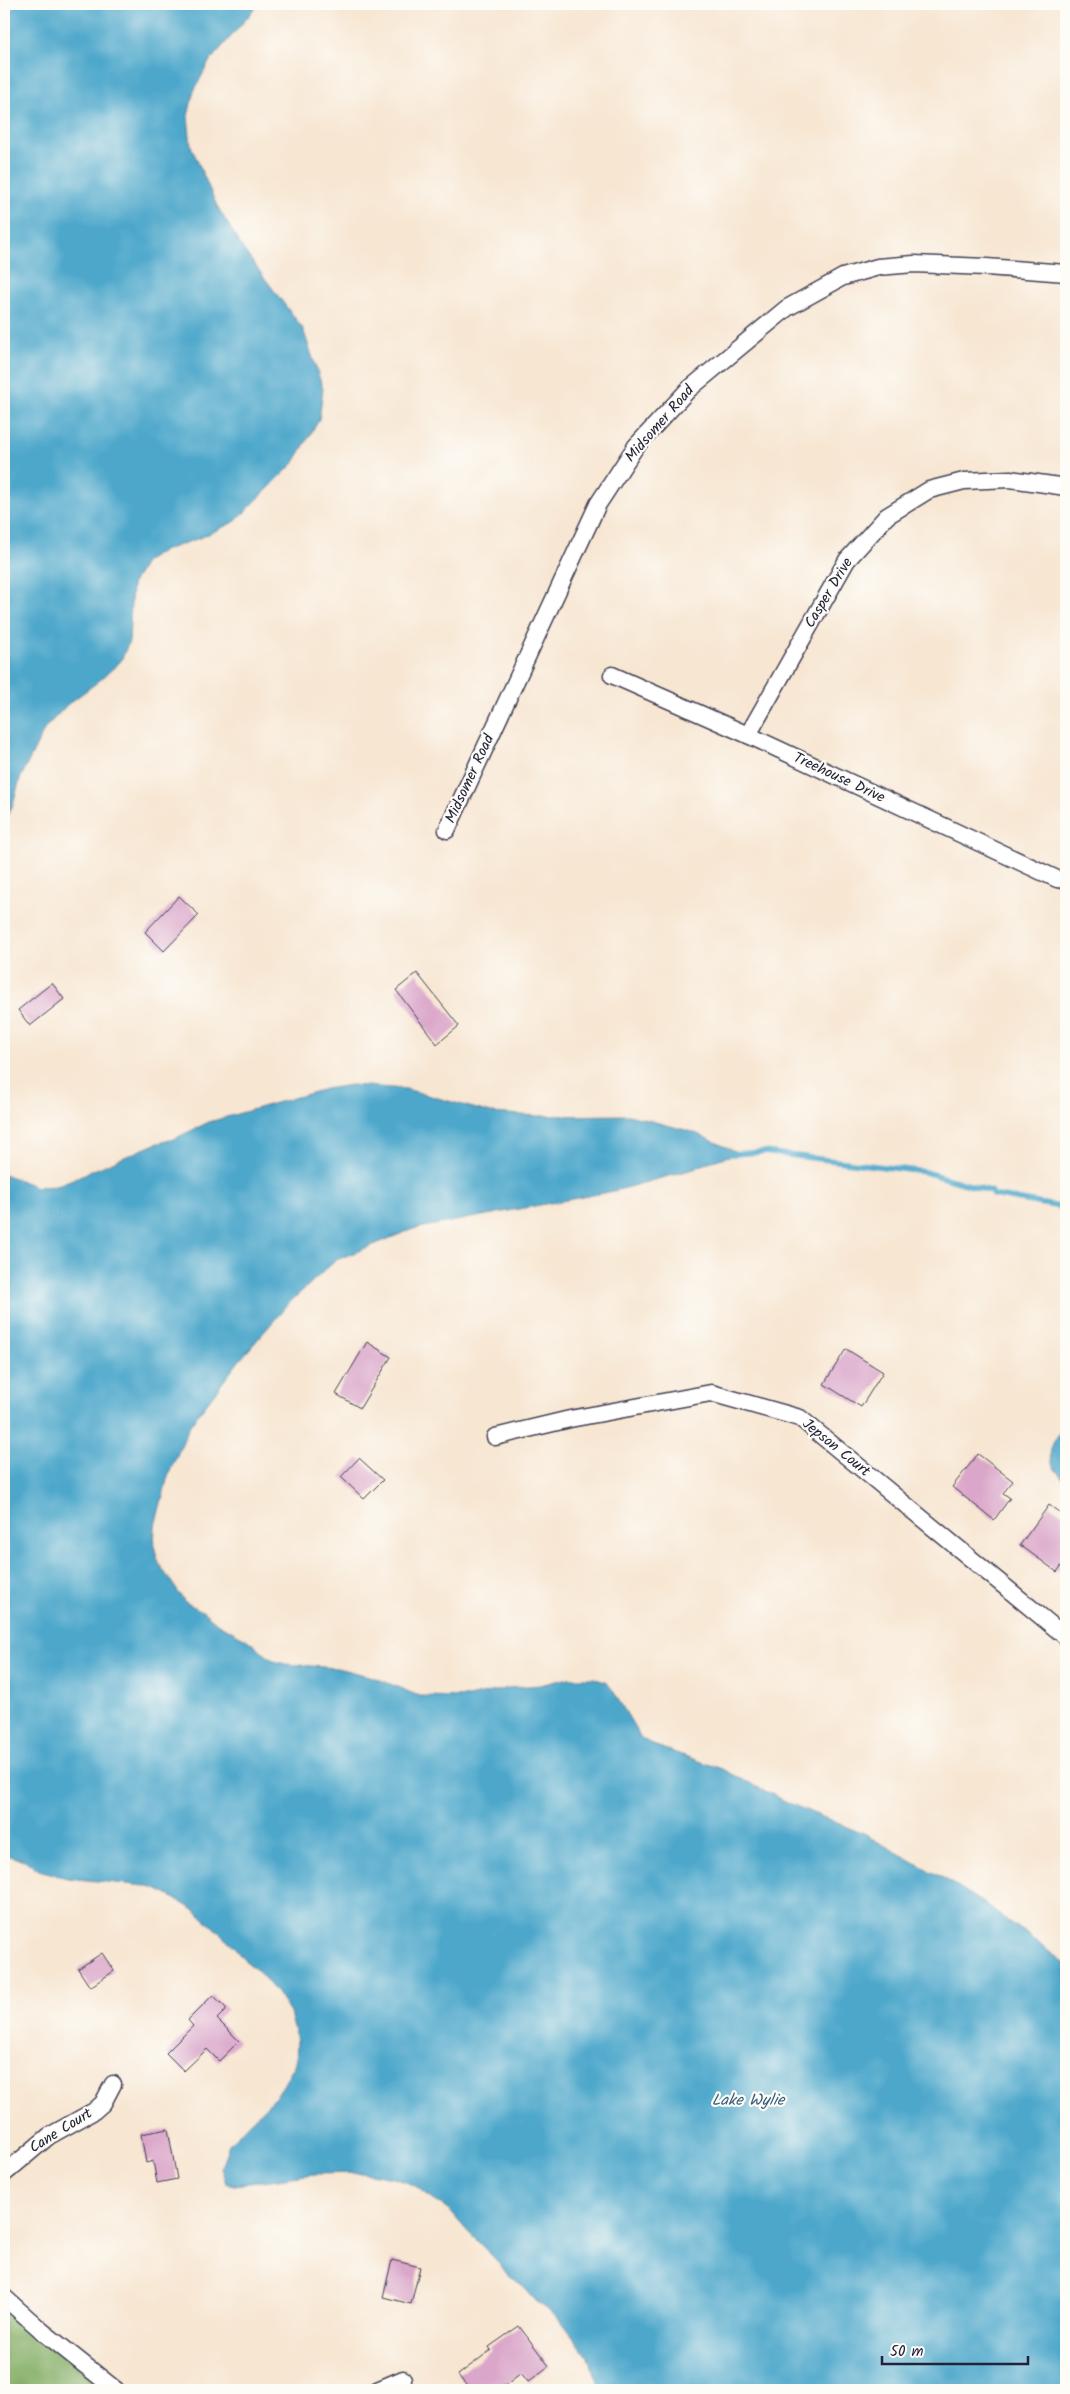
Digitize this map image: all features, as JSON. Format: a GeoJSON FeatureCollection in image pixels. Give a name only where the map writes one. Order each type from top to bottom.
{"type":"FeatureCollection","features":[{"type":"Feature","properties":{"kind":"street","name":"Midsomer Road"},"geometry":{"type":"LineString","coordinates":[[447,830],[598,504],[636,446],[688,390],[787,308],[843,277],[878,267],[914,264],[1066,273]]}},
{"type":"Feature","properties":{"kind":"street","name":"Casper Drive"},"geometry":{"type":"LineString","coordinates":[[748,735],[847,560],[887,516],[929,490],[964,481],[1010,479],[1066,487]]}},
{"type":"Feature","properties":{"kind":"street","name":"Treehouse Drive"},"geometry":{"type":"LineString","coordinates":[[612,676],[748,735],[1021,862],[1066,880]]}},
{"type":"Feature","properties":{"kind":"street","name":"Jepson Court"},"geometry":{"type":"LineString","coordinates":[[495,1437],[570,1419],[710,1394],[800,1418],[1066,1637]]}},
{"type":"Feature","properties":{"kind":"street","name":"Cane Court"},"geometry":{"type":"LineString","coordinates":[[4,2174],[49,2136],[94,2111],[103,2103],[113,2084]]}},
{"type":"Feature","properties":{"kind":"street"},"geometry":{"type":"LineString","coordinates":[[4,2297],[42,2331],[116,2390]]}},
{"type":"Feature","properties":{"kind":"street"},"geometry":{"type":"LineString","coordinates":[[378,2390],[403,2379]]}},
{"type":"Feature","properties":{"kind":"green space"},"geometry":{"type":"Polygon","coordinates":[[[4,2304],[106,2390],[4,2390],[4,2304]]]}},
{"type":"Feature","properties":{"kind":"water"},"geometry":{"type":"Polygon","coordinates":[[[4,4],[259,4],[209,62],[194,91],[188,116],[191,146],[217,206],[245,252],[303,329],[323,389],[319,420],[293,464],[236,521],[202,537],[163,551],[146,561],[132,585],[129,641],[121,661],[99,681],[68,704],[45,728],[20,779],[12,807],[5,819],[4,828],[4,4]]]}},
{"type":"Feature","properties":{"kind":"water","name":"Lake Wylie"},"geometry":{"type":"Polygon","coordinates":[[[351,1085],[406,1089],[491,1113],[538,1116],[629,1115],[693,1132],[739,1153],[709,1162],[694,1169],[614,1191],[413,1229],[336,1260],[290,1302],[239,1361],[190,1425],[168,1476],[155,1526],[154,1546],[159,1564],[185,1602],[204,1612],[218,1624],[246,1639],[274,1661],[285,1664],[337,1668],[373,1677],[419,1696],[468,1697],[514,1687],[540,1685],[569,1678],[594,1678],[607,1683],[641,1738],[653,1745],[722,1769],[791,1804],[864,1834],[957,1886],[993,1909],[1066,1964],[1066,2390],[601,2390],[587,2355],[559,2318],[536,2301],[521,2284],[509,2277],[500,2264],[449,2210],[414,2185],[394,2178],[364,2173],[314,2174],[234,2185],[226,2183],[221,2168],[229,2144],[278,2094],[296,2063],[297,2040],[290,2013],[277,1993],[259,1972],[242,1958],[233,1945],[196,1911],[159,1890],[145,1886],[67,1878],[39,1870],[21,1859],[4,1855],[4,1174],[37,1187],[56,1186],[155,1144],[174,1139],[209,1122],[325,1089],[351,1085]]]}},
{"type":"Feature","properties":{"kind":"water"},"geometry":{"type":"Polygon","coordinates":[[[1066,1425],[1066,1481],[1054,1467],[1050,1454],[1055,1440],[1066,1425]]]}},
{"type":"Feature","properties":{"kind":"building"},"geometry":{"type":"Polygon","coordinates":[[[179,896],[199,915],[164,951],[145,932],[179,896]]]}},
{"type":"Feature","properties":{"kind":"building"},"geometry":{"type":"Polygon","coordinates":[[[417,973],[459,1026],[437,1044],[396,990],[417,973]]]}},
{"type":"Feature","properties":{"kind":"building"},"geometry":{"type":"Polygon","coordinates":[[[52,983],[64,999],[30,1026],[18,1010],[52,983]]]}},
{"type":"Feature","properties":{"kind":"building"},"geometry":{"type":"Polygon","coordinates":[[[367,1342],[391,1357],[360,1408],[336,1394],[367,1342]]]}},
{"type":"Feature","properties":{"kind":"building"},"geometry":{"type":"Polygon","coordinates":[[[846,1349],[883,1372],[861,1407],[824,1384],[846,1349]]]}},
{"type":"Feature","properties":{"kind":"building"},"geometry":{"type":"Polygon","coordinates":[[[978,1454],[1013,1481],[1003,1493],[1010,1498],[994,1520],[952,1487],[978,1454]]]}},
{"type":"Feature","properties":{"kind":"building"},"geometry":{"type":"Polygon","coordinates":[[[359,1458],[383,1480],[364,1499],[341,1477],[359,1458]]]}},
{"type":"Feature","properties":{"kind":"building"},"geometry":{"type":"Polygon","coordinates":[[[1049,1505],[1066,1517],[1066,1559],[1057,1572],[1020,1545],[1049,1505]]]}},
{"type":"Feature","properties":{"kind":"building"},"geometry":{"type":"Polygon","coordinates":[[[102,1953],[114,1971],[90,1987],[78,1969],[102,1953]]]}},
{"type":"Feature","properties":{"kind":"building"},"geometry":{"type":"Polygon","coordinates":[[[213,1995],[227,2009],[217,2019],[239,2041],[219,2061],[207,2049],[184,2071],[166,2053],[193,2026],[188,2020],[213,1995]]]}},
{"type":"Feature","properties":{"kind":"building"},"geometry":{"type":"Polygon","coordinates":[[[168,2129],[177,2179],[157,2183],[153,2161],[146,2163],[141,2134],[168,2129]]]}},
{"type":"Feature","properties":{"kind":"building"},"geometry":{"type":"Polygon","coordinates":[[[392,2260],[420,2267],[411,2304],[383,2297],[392,2260]]]}},
{"type":"Feature","properties":{"kind":"building"},"geometry":{"type":"Polygon","coordinates":[[[519,2326],[549,2366],[528,2382],[521,2373],[499,2390],[470,2390],[458,2375],[491,2350],[489,2347],[519,2326]]]}},
{"type":"Feature","properties":{"kind":"waterway"},"geometry":{"type":"LineString","coordinates":[[731,1154],[764,1152],[925,1172],[990,1191],[993,1195],[1066,1208]]}}]}
